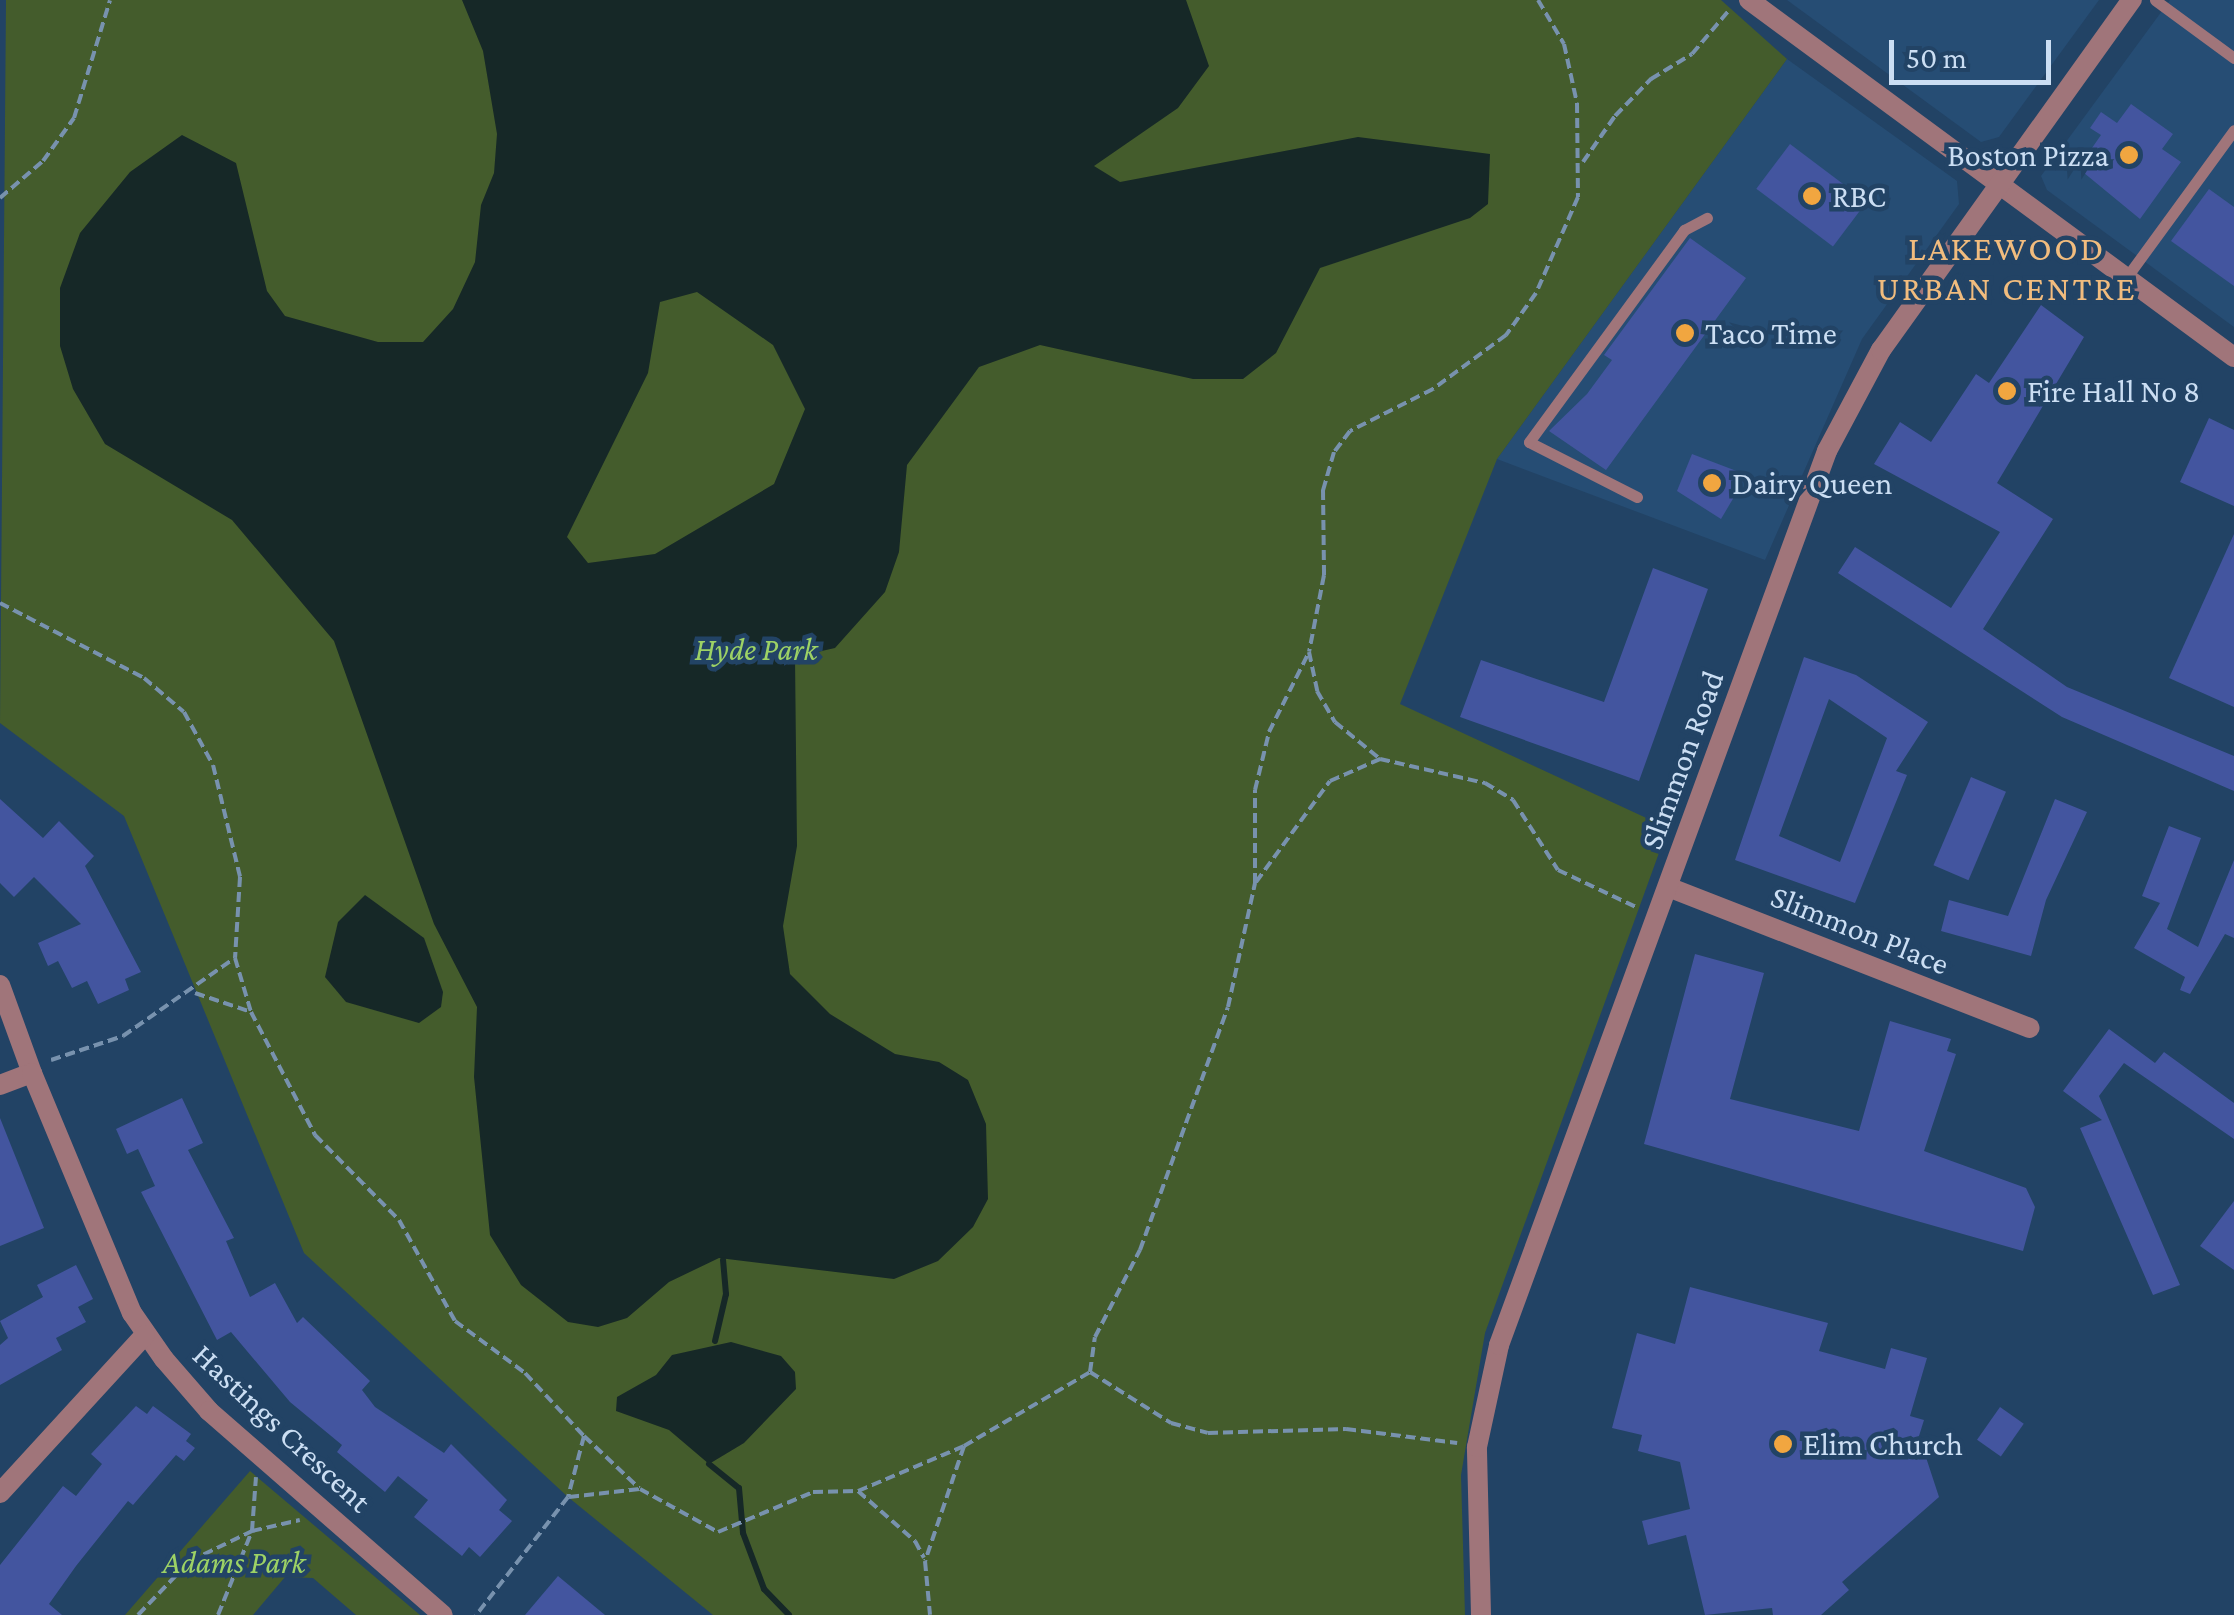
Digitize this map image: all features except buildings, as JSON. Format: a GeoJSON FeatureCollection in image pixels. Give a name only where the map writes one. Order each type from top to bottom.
{"type":"FeatureCollection","features":[{"type":"Feature","properties":{"kind":"street"},"geometry":{"type":"LineString","coordinates":[[1749,0],[2234,357]]}},
{"type":"Feature","properties":{"kind":"street","name":"Slimmon Road"},"geometry":{"type":"LineString","coordinates":[[1481,1615],[1477,1447],[1499,1345],[1827,451],[1881,350],[2132,0]]}},
{"type":"Feature","properties":{"kind":"street","name":"Slimmon Place"},"geometry":{"type":"LineString","coordinates":[[1668,887],[2030,1028]]}},
{"type":"Feature","properties":{"kind":"street","name":"Hastings Crescent"},"geometry":{"type":"LineString","coordinates":[[0,984],[32,1073],[145,1334],[209,1411],[443,1615]]}},
{"type":"Feature","properties":{"kind":"street"},"geometry":{"type":"LineString","coordinates":[[0,1086],[32,1073]]}},
{"type":"Feature","properties":{"kind":"street"},"geometry":{"type":"LineString","coordinates":[[0,1493],[145,1334]]}},
{"type":"Feature","properties":{"kind":"lane"},"geometry":{"type":"LineString","coordinates":[[2155,0],[2233,56]]}},
{"type":"Feature","properties":{"kind":"lane"},"geometry":{"type":"LineString","coordinates":[[2126,278],[2234,130]]}},
{"type":"Feature","properties":{"kind":"lane"},"geometry":{"type":"LineString","coordinates":[[1637,496],[1528,442],[1684,230],[1707,218]]}},
{"type":"Feature","properties":{"kind":"path"},"geometry":{"type":"LineString","coordinates":[[0,198],[43,162],[74,118],[110,0]]}},
{"type":"Feature","properties":{"kind":"path"},"geometry":{"type":"LineString","coordinates":[[1538,0],[1564,44],[1583,162]]}},
{"type":"Feature","properties":{"kind":"path"},"geometry":{"type":"LineString","coordinates":[[1090,1372],[1095,1337],[1140,1250],[1228,1007],[1256,883],[1255,790],[1269,732],[1309,652],[1324,574],[1322,490],[1334,452],[1350,431],[1433,389],[1506,335],[1556,248],[1583,162],[1615,116],[1650,79],[1692,54],[1738,0]]}},
{"type":"Feature","properties":{"kind":"path"},"geometry":{"type":"LineString","coordinates":[[0,603],[144,678],[184,712],[213,765],[240,878],[235,958],[251,1012],[314,1135],[399,1220],[455,1320],[526,1373],[640,1489],[700,1527],[734,1526],[813,1492],[858,1491],[964,1446],[1090,1372]]}},
{"type":"Feature","properties":{"kind":"path"},"geometry":{"type":"LineString","coordinates":[[1309,652],[1317,691],[1336,722],[1380,760],[1485,783],[1513,800],[1558,870],[1659,916]]}},
{"type":"Feature","properties":{"kind":"path"},"geometry":{"type":"LineString","coordinates":[[1256,883],[1330,781],[1380,760]]}},
{"type":"Feature","properties":{"kind":"path"},"geometry":{"type":"LineString","coordinates":[[24,1048],[44,1040],[52,1064],[123,1036],[195,994],[235,958]]}},
{"type":"Feature","properties":{"kind":"path"},"geometry":{"type":"LineString","coordinates":[[195,994],[251,1012]]}},
{"type":"Feature","properties":{"kind":"path"},"geometry":{"type":"LineString","coordinates":[[1090,1372],[1171,1423],[1208,1433],[1346,1429],[1447,1441]]}},
{"type":"Feature","properties":{"kind":"path"},"geometry":{"type":"LineString","coordinates":[[476,1615],[568,1497],[584,1436]]}},
{"type":"Feature","properties":{"kind":"path"},"geometry":{"type":"LineString","coordinates":[[925,1562],[964,1446]]}},
{"type":"Feature","properties":{"kind":"path"},"geometry":{"type":"LineString","coordinates":[[218,1615],[252,1530],[256,1473]]}},
{"type":"Feature","properties":{"kind":"path"},"geometry":{"type":"LineString","coordinates":[[568,1497],[640,1489]]}},
{"type":"Feature","properties":{"kind":"path"},"geometry":{"type":"LineString","coordinates":[[858,1491],[916,1541],[925,1562],[930,1615]]}},
{"type":"Feature","properties":{"kind":"path"},"geometry":{"type":"LineString","coordinates":[[138,1615],[190,1561],[252,1530],[307,1518]]}},
{"type":"Feature","properties":{"kind":"shaded area"},"geometry":{"type":"Polygon","coordinates":[[[462,0],[1186,0],[1209,66],[1178,108],[1094,166],[1120,182],[1358,137],[1490,154],[1488,204],[1470,218],[1320,268],[1276,353],[1243,379],[1193,379],[1040,345],[979,367],[907,465],[899,552],[885,592],[835,648],[795,657],[797,846],[783,926],[790,974],[830,1014],[895,1054],[939,1062],[968,1080],[986,1124],[988,1199],[973,1227],[938,1261],[894,1279],[719,1258],[669,1282],[627,1318],[598,1327],[568,1322],[521,1285],[490,1235],[474,1077],[477,1007],[434,924],[334,641],[232,520],[105,444],[73,389],[60,346],[60,288],[80,233],[130,172],[182,135],[236,163],[267,291],[285,316],[378,342],[423,342],[453,309],[475,262],[481,205],[494,173],[497,134],[483,51],[462,0]],[[697,292],[660,302],[648,373],[567,537],[588,563],[655,554],[774,484],[805,409],[773,345],[697,292]]]}},
{"type":"Feature","properties":{"kind":"shaded area"},"geometry":{"type":"Polygon","coordinates":[[[1787,0],[2099,0],[1999,137],[1981,142],[1787,0]]]}},
{"type":"Feature","properties":{"kind":"shaded area"},"geometry":{"type":"Polygon","coordinates":[[[2170,0],[2234,0],[2234,327],[2047,190],[2041,176],[2170,0]]]}},
{"type":"Feature","properties":{"kind":"shaded area"},"geometry":{"type":"Polygon","coordinates":[[[1787,59],[1957,181],[1959,204],[1862,339],[1765,560],[1497,459],[1787,59]]]}},
{"type":"Feature","properties":{"kind":"shaded area"},"geometry":{"type":"Polygon","coordinates":[[[365,895],[424,938],[443,992],[441,1007],[419,1023],[346,1002],[325,977],[338,922],[365,895]]]}},
{"type":"Feature","properties":{"kind":"shaded area"},"geometry":{"type":"Polygon","coordinates":[[[731,1342],[781,1356],[795,1372],[796,1389],[744,1443],[709,1464],[669,1430],[616,1411],[617,1397],[656,1375],[672,1355],[731,1342]]]}},
{"type":"Feature","properties":{"kind":"green space","name":"Hyde Park"},"geometry":{"type":"Polygon","coordinates":[[[6,0],[1721,0],[1787,59],[1497,459],[1400,704],[1668,828],[1485,1333],[1461,1475],[1465,1615],[713,1615],[568,1497],[304,1253],[124,816],[0,723],[6,0]]]}},
{"type":"Feature","properties":{"kind":"green space","name":"Adams Park"},"geometry":{"type":"Polygon","coordinates":[[[250,1471],[420,1615],[356,1615],[313,1578],[285,1577],[253,1615],[125,1615],[250,1471]]]}},
{"type":"Feature","properties":{"kind":"waterway"},"geometry":{"type":"LineString","coordinates":[[715,1341],[726,1294],[723,1260]]}},
{"type":"Feature","properties":{"kind":"waterway"},"geometry":{"type":"LineString","coordinates":[[709,1464],[739,1488],[743,1533],[764,1589],[789,1615]]}},
{"type":"Feature","properties":{"kind":"place","name":"Boston Pizza"},"geometry":{"type":"Point","coordinates":[2129,155]}},
{"type":"Feature","properties":{"kind":"place","name":"RBC"},"geometry":{"type":"Point","coordinates":[1812,196]}},
{"type":"Feature","properties":{"kind":"place","name":"Taco Time"},"geometry":{"type":"Point","coordinates":[1685,333]}},
{"type":"Feature","properties":{"kind":"place","name":"Fire Hall No 8"},"geometry":{"type":"Point","coordinates":[2007,391]}},
{"type":"Feature","properties":{"kind":"place","name":"Dairy Queen"},"geometry":{"type":"Point","coordinates":[1712,483]}},
{"type":"Feature","properties":{"kind":"place","name":"Elim Church"},"geometry":{"type":"Point","coordinates":[1783,1444]}},
{"type":"Feature","properties":{"kind":"district","name":"LAKEWOOD URBAN CENTRE"},"geometry":{"type":"Point","coordinates":[2007,269]}}]}
